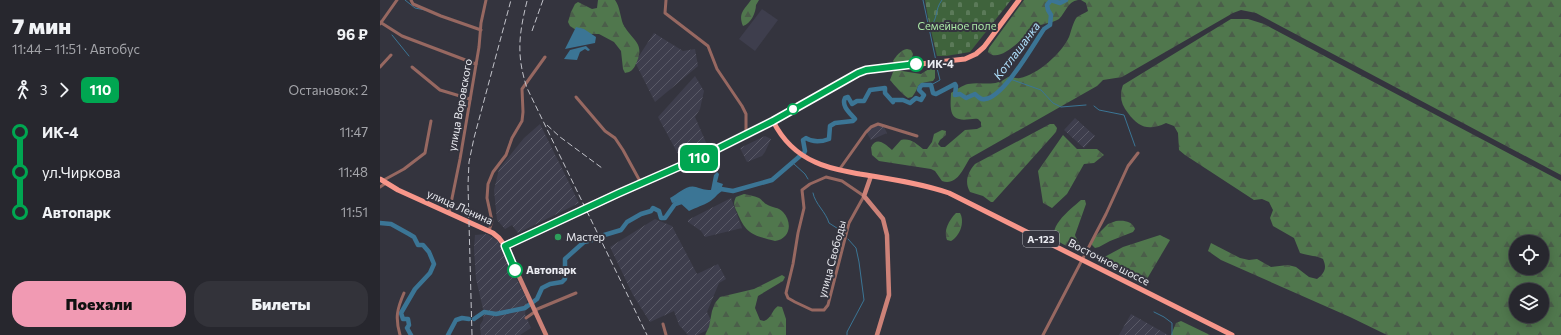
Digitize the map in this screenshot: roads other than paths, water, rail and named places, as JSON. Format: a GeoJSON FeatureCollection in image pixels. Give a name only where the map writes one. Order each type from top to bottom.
{"type":"FeatureCollection","features":[{"type":"Feature","properties":{"kind":"main road"},"geometry":{"type":"LineString","coordinates":[[505,246],[701,157],[773,121],[850,77],[866,70],[965,59],[976,54],[984,47],[1019,0]]}},
{"type":"Feature","properties":{"kind":"main road","name":"А-123"},"geometry":{"type":"LineString","coordinates":[[773,121],[792,147],[823,166],[839,170]]}},
{"type":"Feature","properties":{"kind":"main road","name":"Восточное шоссе"},"geometry":{"type":"LineString","coordinates":[[839,170],[925,186],[949,193],[1232,335]]}},
{"type":"Feature","properties":{"kind":"main road"},"geometry":{"type":"LineString","coordinates":[[871,176],[864,196],[883,218],[887,235],[889,295],[877,335]]}},
{"type":"Feature","properties":{"kind":"main road","name":"улица Ленина"},"geometry":{"type":"LineString","coordinates":[[383,181],[449,214],[489,231],[499,238],[505,246],[546,335]]}},
{"type":"Feature","properties":{"kind":"street"},"geometry":{"type":"LineString","coordinates":[[397,0],[380,23],[402,36],[476,64]]}},
{"type":"Feature","properties":{"kind":"street","name":"улица Воровского"},"geometry":{"type":"LineString","coordinates":[[449,214],[460,159],[486,0]]}},
{"type":"Feature","properties":{"kind":"street"},"geometry":{"type":"LineString","coordinates":[[666,0],[665,13],[697,36],[710,49],[717,69],[746,114],[746,134]]}},
{"type":"Feature","properties":{"kind":"street"},"geometry":{"type":"LineString","coordinates":[[411,1],[413,4],[422,8],[481,30]]}},
{"type":"Feature","properties":{"kind":"street"},"geometry":{"type":"LineString","coordinates":[[380,67],[391,55]]}},
{"type":"Feature","properties":{"kind":"street"},"geometry":{"type":"LineString","coordinates":[[489,231],[492,221],[487,198],[488,184],[493,172],[506,155],[512,138],[522,120],[524,112],[522,89],[545,58]]}},
{"type":"Feature","properties":{"kind":"street"},"geometry":{"type":"LineString","coordinates":[[412,67],[440,90],[470,99]]}},
{"type":"Feature","properties":{"kind":"street"},"geometry":{"type":"LineString","coordinates":[[576,97],[605,132],[615,138],[641,183]]}},
{"type":"Feature","properties":{"kind":"street"},"geometry":{"type":"LineString","coordinates":[[380,187],[383,181],[404,169],[425,153],[431,121]]}},
{"type":"Feature","properties":{"kind":"street"},"geometry":{"type":"LineString","coordinates":[[839,170],[871,127],[878,124],[917,136]]}},
{"type":"Feature","properties":{"kind":"street"},"geometry":{"type":"LineString","coordinates":[[1043,335],[1106,214],[1128,166],[1138,153]]}},
{"type":"Feature","properties":{"kind":"street","name":"улица Свободы"},"geometry":{"type":"LineString","coordinates":[[830,177],[842,181],[864,196],[849,223],[828,305],[824,310],[812,310],[788,298],[786,293],[804,208],[802,190],[822,178],[830,177]]}},
{"type":"Feature","properties":{"kind":"street"},"geometry":{"type":"LineString","coordinates":[[400,335],[397,315],[398,307],[404,293]]}},
{"type":"Feature","properties":{"kind":"street"},"geometry":{"type":"LineString","coordinates":[[526,318],[535,309],[576,293]]}},
{"type":"Feature","properties":{"kind":"street"},"geometry":{"type":"LineString","coordinates":[[663,324],[666,335]]}},
{"type":"Feature","properties":{"kind":"water"},"geometry":{"type":"Polygon","coordinates":[[[576,27],[584,29],[596,37],[595,43],[565,49],[576,27]]]}},
{"type":"Feature","properties":{"kind":"water"},"geometry":{"type":"Polygon","coordinates":[[[586,46],[590,50],[588,51],[585,49],[580,52],[577,60],[564,59],[570,50],[586,46]]]}},
{"type":"Feature","properties":{"kind":"water"},"geometry":{"type":"Polygon","coordinates":[[[717,172],[719,174],[717,182],[723,184],[714,199],[689,211],[678,201],[672,203],[670,198],[689,187],[693,186],[705,190],[711,190],[714,175],[717,172]]]}},
{"type":"Feature","properties":{"kind":"waterway"},"geometry":{"type":"LineString","coordinates":[[405,0],[415,8],[425,10]]}},
{"type":"Feature","properties":{"kind":"waterway"},"geometry":{"type":"LineString","coordinates":[[923,0],[936,61]]}},
{"type":"Feature","properties":{"kind":"waterway"},"geometry":{"type":"LineString","coordinates":[[929,28],[934,21],[938,7],[942,0]]}},
{"type":"Feature","properties":{"kind":"waterway"},"geometry":{"type":"LineString","coordinates":[[804,153],[803,140],[806,138],[817,141],[829,139],[830,126],[835,123],[853,121],[855,119],[845,107],[845,98],[848,97],[852,104],[857,101],[864,101],[870,90],[885,88],[885,93],[893,102],[893,100],[903,100],[910,103],[916,98],[921,100],[924,95],[919,90],[922,85],[931,85],[933,93],[936,94],[955,84],[955,95],[960,94],[966,98],[975,94],[984,99],[993,96],[1018,69],[1044,29],[1050,25],[1051,15],[1047,5],[1051,0],[1060,3],[1066,0]]}},
{"type":"Feature","properties":{"kind":"waterway"},"geometry":{"type":"LineString","coordinates":[[392,35],[409,56]]}},
{"type":"Feature","properties":{"kind":"waterway"},"geometry":{"type":"LineString","coordinates":[[931,85],[940,80],[936,64]]}},
{"type":"Feature","properties":{"kind":"waterway"},"geometry":{"type":"LineString","coordinates":[[1010,79],[1041,90],[1053,103],[1061,107],[1086,105]]}},
{"type":"Feature","properties":{"kind":"waterway"},"geometry":{"type":"LineString","coordinates":[[1094,106],[1099,110],[1124,115],[1135,146]]}},
{"type":"Feature","properties":{"kind":"waterway","name":"Котлашанка"},"geometry":{"type":"LineString","coordinates":[[717,192],[721,189],[733,191],[772,180],[800,156]]}},
{"type":"Feature","properties":{"kind":"waterway"},"geometry":{"type":"LineString","coordinates":[[793,163],[805,174],[808,179]]}},
{"type":"Feature","properties":{"kind":"waterway"},"geometry":{"type":"LineString","coordinates":[[813,193],[829,223],[843,232]]}},
{"type":"Feature","properties":{"kind":"waterway","name":"Котлашанка"},"geometry":{"type":"LineString","coordinates":[[601,236],[621,230],[627,222],[641,214],[651,211],[653,208],[659,211],[661,218],[665,218],[675,204],[684,201]]}},
{"type":"Feature","properties":{"kind":"waterway","name":"Котлашанка"},"geometry":{"type":"LineString","coordinates":[[380,223],[391,224],[414,237],[418,245],[423,245],[429,252],[434,264],[430,273],[415,289],[401,313],[403,319],[408,319],[409,325],[407,328],[411,335]]}},
{"type":"Feature","properties":{"kind":"waterway","name":"Котлашанка"},"geometry":{"type":"LineString","coordinates":[[474,319],[484,312],[496,314],[525,308],[537,299],[542,288],[550,284],[562,282],[565,279],[565,259],[584,242],[596,239]]}},
{"type":"Feature","properties":{"kind":"waterway"},"geometry":{"type":"LineString","coordinates":[[847,335],[847,332],[864,300],[856,248],[848,239]]}},
{"type":"Feature","properties":{"kind":"waterway"},"geometry":{"type":"LineString","coordinates":[[1154,312],[1172,323],[1172,335]]}},
{"type":"Feature","properties":{"kind":"waterway","name":"Котлашанка"},"geometry":{"type":"LineString","coordinates":[[448,335],[456,320],[462,318],[469,319]]}},
{"type":"Feature","properties":{"kind":"railway"},"geometry":{"type":"LineString","coordinates":[[472,335],[468,185],[469,162],[511,0]]}},
{"type":"Feature","properties":{"kind":"railway"},"geometry":{"type":"LineString","coordinates":[[532,31],[543,0]]}},
{"type":"Feature","properties":{"kind":"railway"},"geometry":{"type":"LineString","coordinates":[[527,1],[522,24],[520,44],[521,65],[527,88],[647,335]]}},
{"type":"Feature","properties":{"kind":"railway"},"geometry":{"type":"LineString","coordinates":[[547,125],[560,137],[602,168]]}},
{"type":"Feature","properties":{"kind":"place","name":"ИК-4"},"geometry":{"type":"Point","coordinates":[916,64]}},
{"type":"Feature","properties":{"kind":"place","name":"Мастер"},"geometry":{"type":"Point","coordinates":[558,237]}},
{"type":"Feature","properties":{"kind":"place","name":"Автопарк"},"geometry":{"type":"Point","coordinates":[515,270]}},
{"type":"Feature","properties":{"kind":"park label","name":"Семейное поле"},"geometry":{"type":"Point","coordinates":[957,26]}}]}
